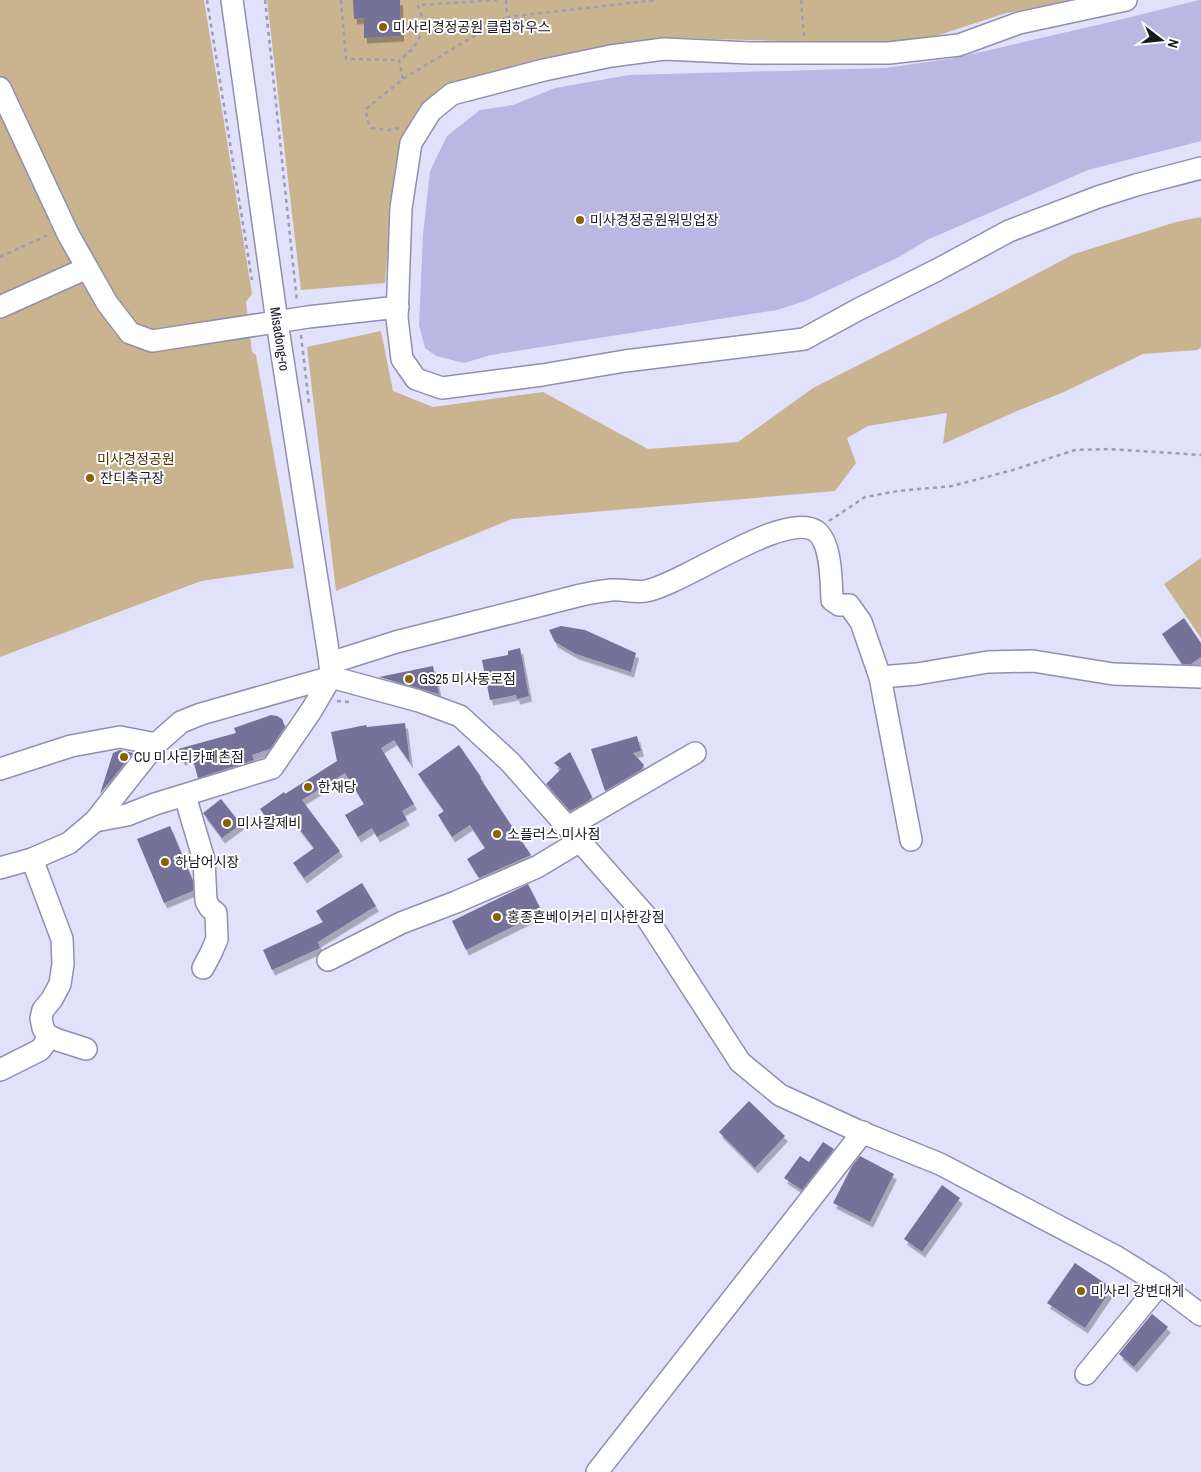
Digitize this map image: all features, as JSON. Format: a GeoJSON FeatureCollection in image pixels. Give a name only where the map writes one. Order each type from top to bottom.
{"type":"FeatureCollection","features":[{"type":"Feature","properties":{"kind":"street","name":"Misadong-ro"},"geometry":{"type":"LineString","coordinates":[[232,0],[277,322],[331,670]]}},
{"type":"Feature","properties":{"kind":"street"},"geometry":{"type":"LineString","coordinates":[[1126,0],[1019,23],[959,45],[889,53],[805,54],[664,50],[611,56],[544,70],[452,94],[430,111],[411,143],[401,208],[397,318],[402,359],[416,379],[442,388],[542,375],[624,361],[804,339],[1009,231],[1098,197],[1201,168]]}},
{"type":"Feature","properties":{"kind":"street"},"geometry":{"type":"LineString","coordinates":[[0,88],[68,234],[107,303],[130,333],[152,341],[277,322],[398,307]]}},
{"type":"Feature","properties":{"kind":"street"},"geometry":{"type":"LineString","coordinates":[[0,307],[87,268]]}},
{"type":"Feature","properties":{"kind":"street"},"geometry":{"type":"LineString","coordinates":[[0,868],[32,859],[69,843],[95,821],[156,744],[181,722],[331,670],[396,642],[581,595],[612,590],[646,591],[680,579],[752,542],[783,529],[801,527],[815,531],[823,539],[827,549],[832,600],[839,605],[849,605],[861,622],[880,677],[911,840]]}},
{"type":"Feature","properties":{"kind":"street"},"geometry":{"type":"LineString","coordinates":[[880,677],[916,674],[989,662],[1033,661],[1113,674],[1201,677]]}},
{"type":"Feature","properties":{"kind":"street"},"geometry":{"type":"LineString","coordinates":[[95,821],[127,815],[155,804],[272,768],[311,711],[331,670]]}},
{"type":"Feature","properties":{"kind":"street"},"geometry":{"type":"LineString","coordinates":[[331,670],[460,716],[510,762],[646,915],[740,1062],[780,1095],[940,1164],[1115,1256],[1160,1284],[1201,1315]]}},
{"type":"Feature","properties":{"kind":"street"},"geometry":{"type":"LineString","coordinates":[[0,769],[71,746],[120,737],[156,744]]}},
{"type":"Feature","properties":{"kind":"street"},"geometry":{"type":"LineString","coordinates":[[328,960],[401,923],[456,902],[537,867],[574,834],[695,753]]}},
{"type":"Feature","properties":{"kind":"street"},"geometry":{"type":"LineString","coordinates":[[185,796],[204,860],[206,901],[216,913],[216,939],[204,968]]}},
{"type":"Feature","properties":{"kind":"street"},"geometry":{"type":"LineString","coordinates":[[32,859],[62,939],[63,964],[60,984],[52,999],[43,1010],[41,1018],[43,1028],[47,1035],[86,1049]]}},
{"type":"Feature","properties":{"kind":"street"},"geometry":{"type":"LineString","coordinates":[[0,1070],[40,1050],[46,1042],[47,1035]]}},
{"type":"Feature","properties":{"kind":"street"},"geometry":{"type":"LineString","coordinates":[[597,1472],[863,1132]]}},
{"type":"Feature","properties":{"kind":"street"},"geometry":{"type":"LineString","coordinates":[[1086,1374],[1160,1284]]}},
{"type":"Feature","properties":{"kind":"path"},"geometry":{"type":"LineString","coordinates":[[265,0],[309,405]]}},
{"type":"Feature","properties":{"kind":"path"},"geometry":{"type":"LineString","coordinates":[[341,0],[346,60],[399,60],[408,54],[420,37],[423,22],[418,5],[497,0]]}},
{"type":"Feature","properties":{"kind":"path"},"geometry":{"type":"LineString","coordinates":[[506,0],[508,17]]}},
{"type":"Feature","properties":{"kind":"path"},"geometry":{"type":"LineString","coordinates":[[423,124],[388,130],[372,128],[367,120],[366,109],[402,78],[508,17],[657,0]]}},
{"type":"Feature","properties":{"kind":"path"},"geometry":{"type":"LineString","coordinates":[[800,0],[805,54]]}},
{"type":"Feature","properties":{"kind":"path"},"geometry":{"type":"LineString","coordinates":[[399,60],[402,78]]}},
{"type":"Feature","properties":{"kind":"path"},"geometry":{"type":"LineString","coordinates":[[0,257],[50,234]]}},
{"type":"Feature","properties":{"kind":"path"},"geometry":{"type":"LineString","coordinates":[[815,531],[865,497],[898,491],[952,486],[1013,470],[1075,450],[1109,449],[1201,455]]}},
{"type":"Feature","properties":{"kind":"green space","name":"미사경정공원"},"geometry":{"type":"Polygon","coordinates":[[[0,0],[204,0],[252,294],[246,302],[252,352],[256,355],[294,568],[201,581],[0,657],[0,0]]]}},
{"type":"Feature","properties":{"kind":"green space"},"geometry":{"type":"Polygon","coordinates":[[[267,0],[1080,0],[1006,13],[936,36],[879,44],[677,38],[552,58],[448,88],[404,137],[394,175],[385,283],[301,290],[267,0]]]}},
{"type":"Feature","properties":{"kind":"green space"},"geometry":{"type":"Polygon","coordinates":[[[1201,217],[1201,347],[1197,350],[1143,354],[1064,392],[943,444],[947,413],[868,426],[847,438],[856,463],[835,491],[512,519],[336,591],[307,347],[381,331],[393,391],[433,407],[543,392],[648,449],[738,442],[813,388],[1074,254],[1176,222],[1201,217]]]}},
{"type":"Feature","properties":{"kind":"green space"},"geometry":{"type":"Polygon","coordinates":[[[1201,558],[1201,638],[1164,584],[1201,558]]]}},
{"type":"Feature","properties":{"kind":"water"},"geometry":{"type":"Polygon","coordinates":[[[1201,0],[1201,141],[1088,170],[927,240],[899,257],[805,301],[777,310],[491,355],[464,363],[436,356],[425,348],[419,325],[423,235],[430,171],[447,136],[480,110],[513,105],[555,88],[629,75],[886,68],[955,58],[1201,0]]]}},
{"type":"Feature","properties":{"kind":"building","name":"미사리경정공원 클럽하우스"},"geometry":{"type":"Polygon","coordinates":[[[353,0],[400,0],[401,36],[364,38],[364,18],[354,19],[353,0]]]}},
{"type":"Feature","properties":{"kind":"building"},"geometry":{"type":"Polygon","coordinates":[[[1184,618],[1201,643],[1201,657],[1191,664],[1182,664],[1162,634],[1184,618]]]}},
{"type":"Feature","properties":{"kind":"building"},"geometry":{"type":"Polygon","coordinates":[[[561,626],[585,630],[636,653],[631,672],[576,654],[555,642],[549,630],[561,626]]]}},
{"type":"Feature","properties":{"kind":"building"},"geometry":{"type":"Polygon","coordinates":[[[520,648],[529,696],[517,699],[516,695],[490,700],[482,660],[508,655],[508,651],[520,648]]]}},
{"type":"Feature","properties":{"kind":"building"},"geometry":{"type":"Polygon","coordinates":[[[433,666],[439,694],[379,677],[433,666]]]}},
{"type":"Feature","properties":{"kind":"building"},"geometry":{"type":"Polygon","coordinates":[[[271,715],[282,719],[285,727],[270,749],[252,755],[254,760],[198,778],[192,757],[182,760],[178,749],[236,733],[234,728],[271,715]]]}},
{"type":"Feature","properties":{"kind":"building"},"geometry":{"type":"Polygon","coordinates":[[[405,723],[410,763],[394,740],[381,748],[414,804],[402,811],[407,820],[377,837],[372,828],[358,837],[345,815],[364,804],[345,773],[302,800],[340,851],[304,878],[293,863],[314,848],[287,813],[271,824],[260,809],[284,792],[285,794],[337,761],[331,732],[366,725],[367,727],[405,723]]]}},
{"type":"Feature","properties":{"kind":"building"},"geometry":{"type":"Polygon","coordinates":[[[637,736],[641,751],[633,753],[644,765],[641,770],[605,791],[591,749],[637,736]]]}},
{"type":"Feature","properties":{"kind":"building"},"geometry":{"type":"Polygon","coordinates":[[[459,745],[531,855],[479,878],[467,859],[485,848],[470,825],[452,837],[438,815],[444,811],[418,774],[459,745]]]}},
{"type":"Feature","properties":{"kind":"building"},"geometry":{"type":"Polygon","coordinates":[[[120,750],[133,753],[100,794],[113,753],[120,750]]]}},
{"type":"Feature","properties":{"kind":"building"},"geometry":{"type":"Polygon","coordinates":[[[570,752],[592,797],[587,802],[570,811],[546,784],[561,769],[554,763],[570,752]]]}},
{"type":"Feature","properties":{"kind":"building"},"geometry":{"type":"Polygon","coordinates":[[[221,799],[241,824],[222,838],[203,813],[221,799]]]}},
{"type":"Feature","properties":{"kind":"building"},"geometry":{"type":"Polygon","coordinates":[[[170,826],[193,881],[193,891],[164,903],[137,839],[170,826]]]}},
{"type":"Feature","properties":{"kind":"building"},"geometry":{"type":"Polygon","coordinates":[[[362,883],[376,906],[318,942],[320,948],[272,970],[263,950],[323,922],[316,911],[362,883]]]}},
{"type":"Feature","properties":{"kind":"building","name":"홍종흔베이커리 미사한강점"},"geometry":{"type":"Polygon","coordinates":[[[528,884],[542,912],[466,950],[452,921],[528,884]]]}},
{"type":"Feature","properties":{"kind":"building"},"geometry":{"type":"Polygon","coordinates":[[[749,1101],[785,1136],[755,1168],[719,1132],[749,1101]]]}},
{"type":"Feature","properties":{"kind":"building"},"geometry":{"type":"Polygon","coordinates":[[[823,1142],[834,1149],[802,1190],[784,1178],[800,1156],[809,1162],[823,1142]]]}},
{"type":"Feature","properties":{"kind":"building"},"geometry":{"type":"Polygon","coordinates":[[[860,1156],[894,1174],[870,1222],[833,1203],[852,1166],[860,1156]]]}},
{"type":"Feature","properties":{"kind":"building"},"geometry":{"type":"Polygon","coordinates":[[[942,1185],[960,1198],[922,1252],[904,1239],[942,1185]]]}},
{"type":"Feature","properties":{"kind":"building"},"geometry":{"type":"Polygon","coordinates":[[[1075,1263],[1112,1288],[1085,1328],[1047,1303],[1075,1263]]]}},
{"type":"Feature","properties":{"kind":"building"},"geometry":{"type":"Polygon","coordinates":[[[1152,1314],[1168,1327],[1134,1367],[1119,1354],[1152,1314]]]}},
{"type":"Feature","properties":{"kind":"place","name":"미사리경정공원 클럽하우스"},"geometry":{"type":"Point","coordinates":[383,27]}},
{"type":"Feature","properties":{"kind":"place","name":"미사경정공원워밍업장"},"geometry":{"type":"Point","coordinates":[580,220]}},
{"type":"Feature","properties":{"kind":"place","name":"잔디축구장"},"geometry":{"type":"Point","coordinates":[90,478]}},
{"type":"Feature","properties":{"kind":"place","name":"GS25 미사동로점"},"geometry":{"type":"Point","coordinates":[409,679]}},
{"type":"Feature","properties":{"kind":"place","name":"CU 미사리카페촌점"},"geometry":{"type":"Point","coordinates":[124,757]}},
{"type":"Feature","properties":{"kind":"place","name":"한채당"},"geometry":{"type":"Point","coordinates":[308,787]}},
{"type":"Feature","properties":{"kind":"place","name":"미사칼제비"},"geometry":{"type":"Point","coordinates":[227,823]}},
{"type":"Feature","properties":{"kind":"place","name":"소플러스 미사점"},"geometry":{"type":"Point","coordinates":[497,834]}},
{"type":"Feature","properties":{"kind":"place","name":"하남어시장"},"geometry":{"type":"Point","coordinates":[165,862]}},
{"type":"Feature","properties":{"kind":"place","name":"홍종흔베이커리 미사한강점"},"geometry":{"type":"Point","coordinates":[497,917]}},
{"type":"Feature","properties":{"kind":"place","name":"미사리 강변대게"},"geometry":{"type":"Point","coordinates":[1081,1291]}}]}
